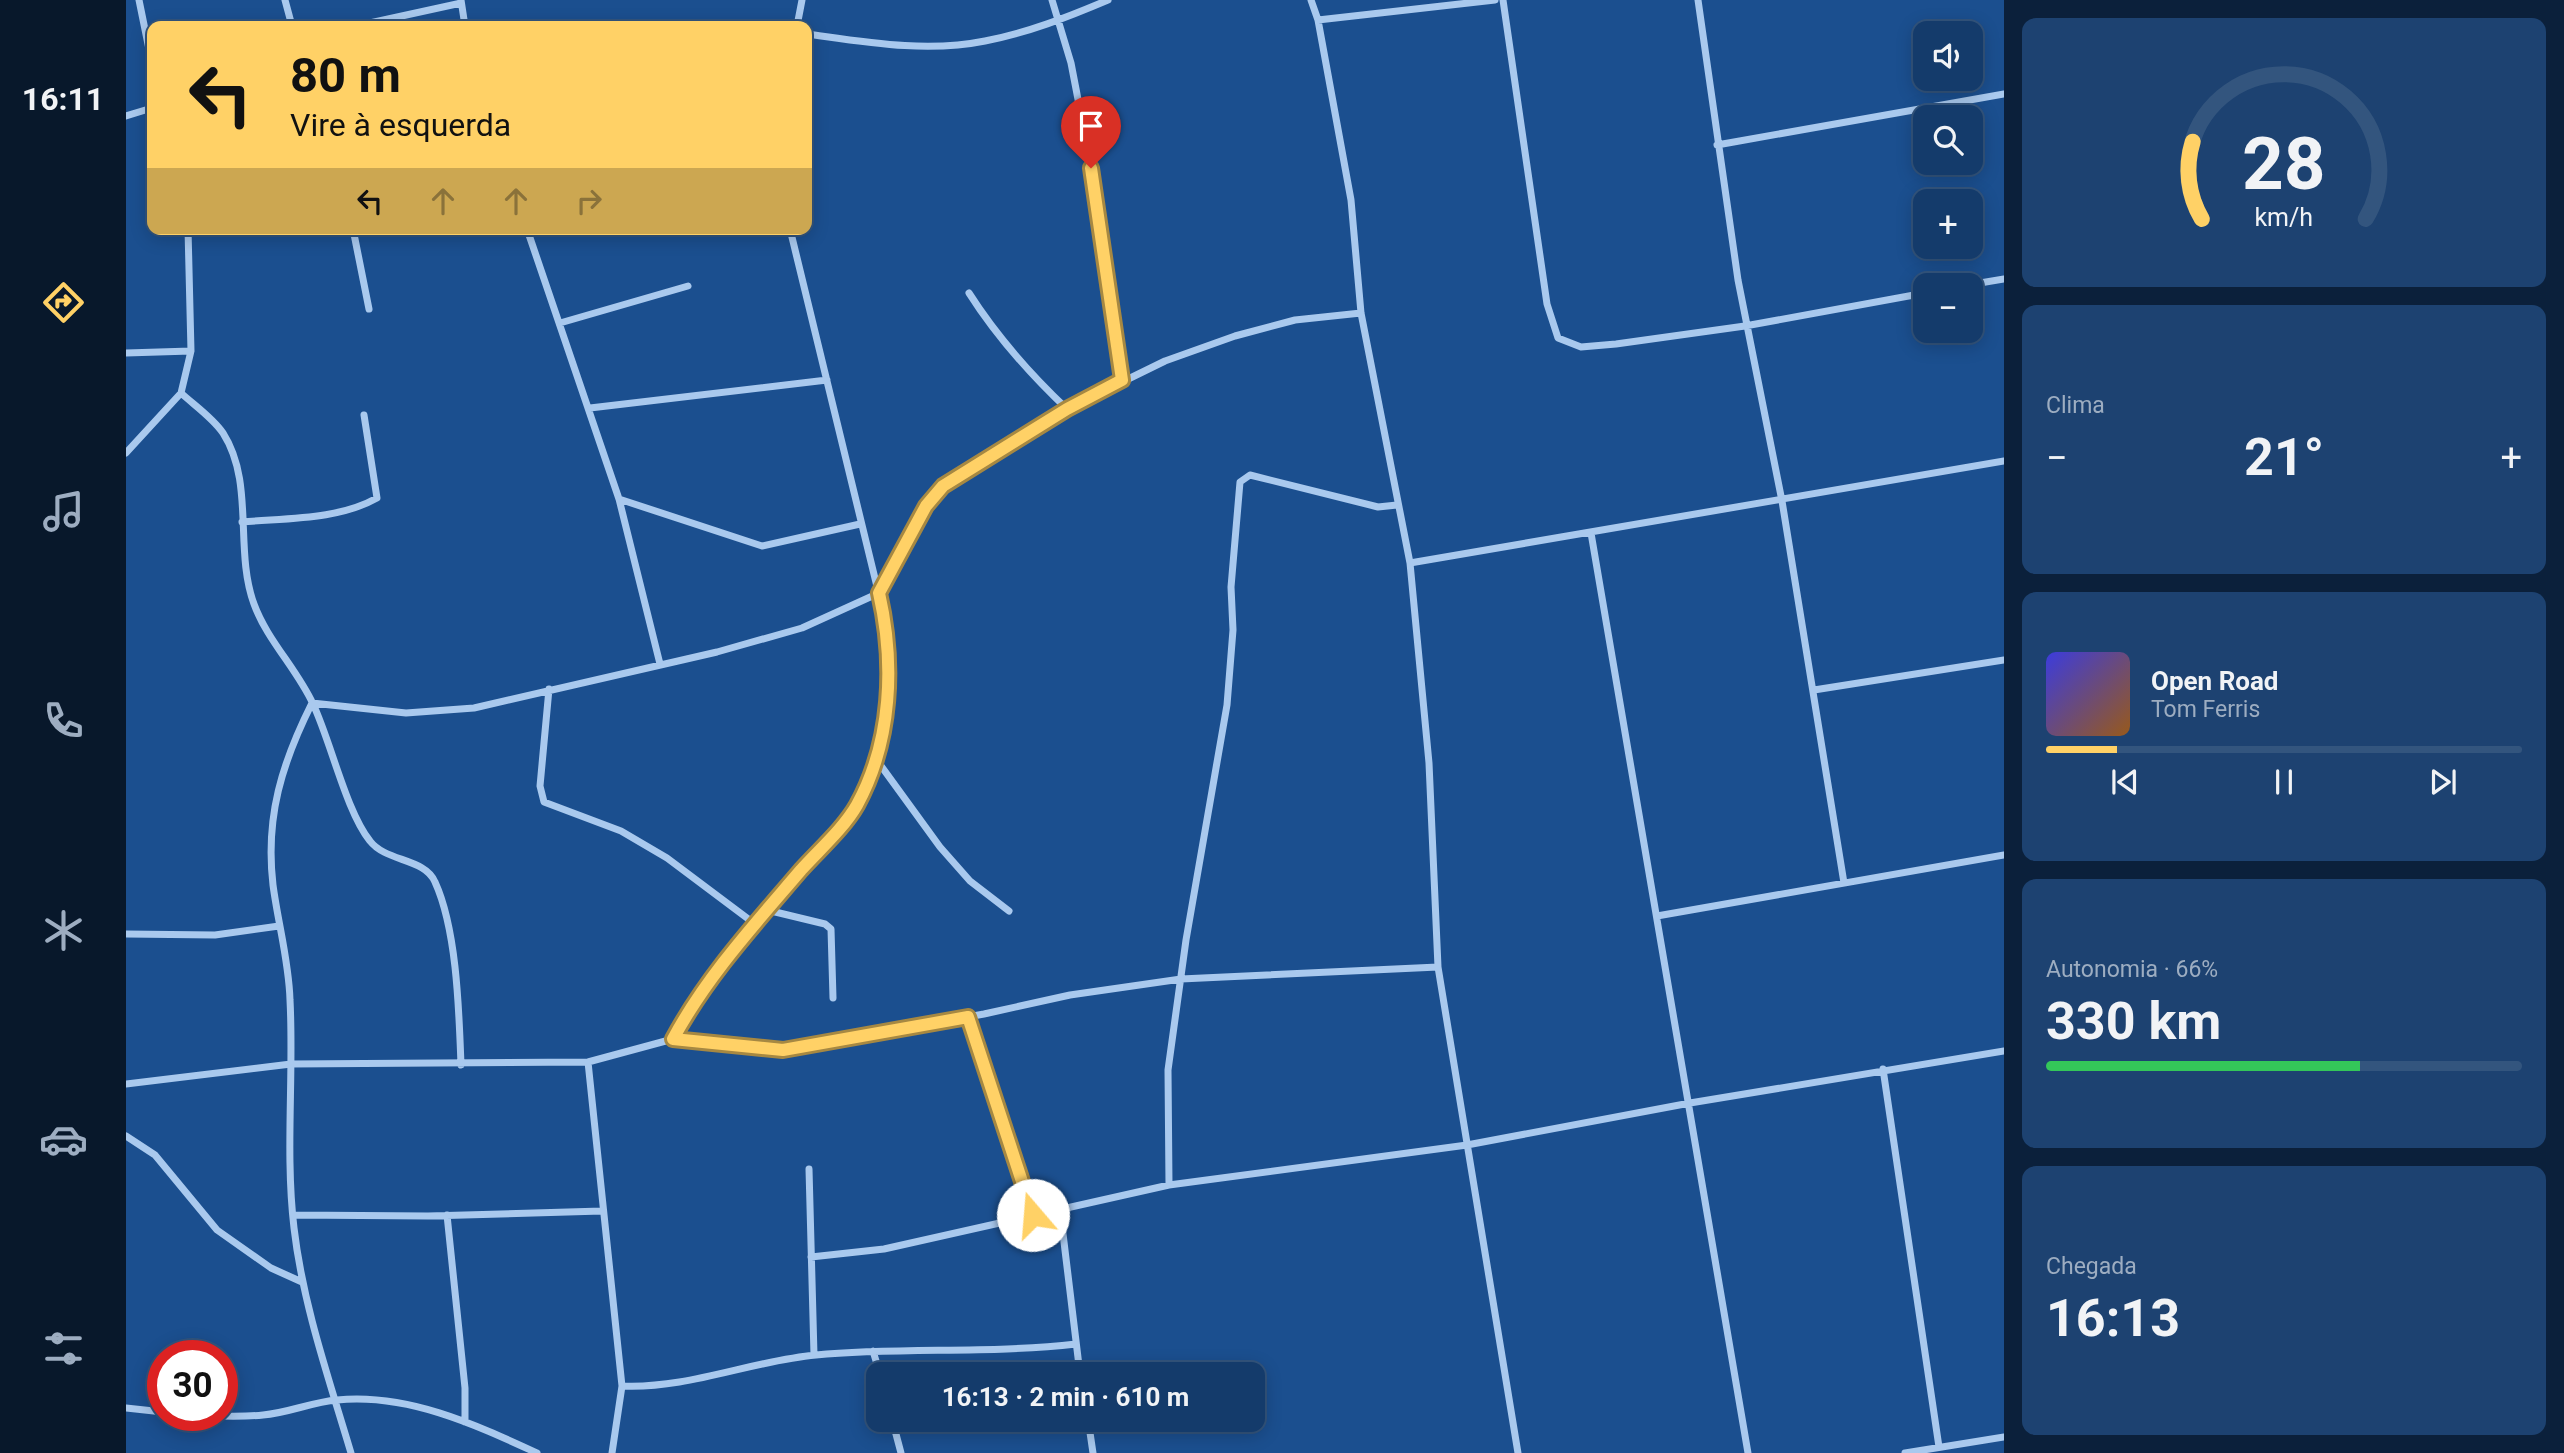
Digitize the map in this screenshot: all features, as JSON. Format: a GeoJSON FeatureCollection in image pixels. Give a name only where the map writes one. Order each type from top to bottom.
{"type":"FeatureCollection","features":[{"type":"Feature","properties":{"kind":"street"},"geometry":{"type":"LineString","coordinates":[[138,0],[147,41]]}},
{"type":"Feature","properties":{"kind":"street"},"geometry":{"type":"LineString","coordinates":[[285,0],[291,21]]}},
{"type":"Feature","properties":{"kind":"street"},"geometry":{"type":"LineString","coordinates":[[798,21],[802,0]]}},
{"type":"Feature","properties":{"kind":"street"},"geometry":{"type":"LineString","coordinates":[[1052,0],[1072,63],[1103,234],[1122,380]]}},
{"type":"Feature","properties":{"kind":"street"},"geometry":{"type":"LineString","coordinates":[[812,35],[915,46],[984,42],[1060,20],[1108,0]]}},
{"type":"Feature","properties":{"kind":"street"},"geometry":{"type":"LineString","coordinates":[[1311,0],[1318,20],[1352,200],[1361,313],[1396,505],[1410,563],[1429,763],[1438,967],[1518,1453]]}},
{"type":"Feature","properties":{"kind":"street"},"geometry":{"type":"LineString","coordinates":[[1318,20],[1495,0]]}},
{"type":"Feature","properties":{"kind":"street"},"geometry":{"type":"LineString","coordinates":[[1503,0],[1547,304],[1558,338],[1581,347],[1745,326],[1913,295]]}},
{"type":"Feature","properties":{"kind":"street"},"geometry":{"type":"LineString","coordinates":[[1698,0],[1745,326],[1782,501],[1844,883]]}},
{"type":"Feature","properties":{"kind":"street"},"geometry":{"type":"LineString","coordinates":[[377,21],[461,1],[464,21]]}},
{"type":"Feature","properties":{"kind":"street"},"geometry":{"type":"LineString","coordinates":[[1717,145],[2004,94]]}},
{"type":"Feature","properties":{"kind":"street"},"geometry":{"type":"LineString","coordinates":[[126,116],[147,110]]}},
{"type":"Feature","properties":{"kind":"street"},"geometry":{"type":"LineString","coordinates":[[126,453],[181,393],[191,351],[188,235]]}},
{"type":"Feature","properties":{"kind":"street"},"geometry":{"type":"LineString","coordinates":[[354,235],[369,309]]}},
{"type":"Feature","properties":{"kind":"street"},"geometry":{"type":"LineString","coordinates":[[529,235],[619,499],[660,664]]}},
{"type":"Feature","properties":{"kind":"street"},"geometry":{"type":"LineString","coordinates":[[673,1039],[691,1005],[755,923],[856,807],[876,759],[890,676],[889,636],[791,235]]}},
{"type":"Feature","properties":{"kind":"street"},"geometry":{"type":"LineString","coordinates":[[1983,282],[2004,279]]}},
{"type":"Feature","properties":{"kind":"street"},"geometry":{"type":"LineString","coordinates":[[560,323],[688,286]]}},
{"type":"Feature","properties":{"kind":"street"},"geometry":{"type":"LineString","coordinates":[[969,293],[1001,340],[1067,409]]}},
{"type":"Feature","properties":{"kind":"street"},"geometry":{"type":"LineString","coordinates":[[312,703],[406,713],[439,713],[474,708],[802,628],[879,593],[926,506],[943,486],[1067,409],[1122,380],[1235,336],[1295,320],[1361,313]]}},
{"type":"Feature","properties":{"kind":"street"},"geometry":{"type":"LineString","coordinates":[[126,353],[191,351]]}},
{"type":"Feature","properties":{"kind":"street"},"geometry":{"type":"LineString","coordinates":[[590,408],[827,380]]}},
{"type":"Feature","properties":{"kind":"street"},"geometry":{"type":"LineString","coordinates":[[181,393],[221,431],[230,446],[236,465],[247,574],[254,604],[312,703],[358,819],[370,841],[384,854],[427,870],[434,878],[449,942],[458,1005],[461,1065]]}},
{"type":"Feature","properties":{"kind":"street"},"geometry":{"type":"LineString","coordinates":[[242,522],[322,515],[363,507],[377,498],[365,415]]}},
{"type":"Feature","properties":{"kind":"street"},"geometry":{"type":"LineString","coordinates":[[1410,563],[2004,461]]}},
{"type":"Feature","properties":{"kind":"street"},"geometry":{"type":"LineString","coordinates":[[1169,1185],[1168,1070],[1227,705],[1233,630],[1231,587],[1240,482],[1250,475],[1378,508],[1396,505]]}},
{"type":"Feature","properties":{"kind":"street"},"geometry":{"type":"LineString","coordinates":[[619,499],[762,546],[860,524]]}},
{"type":"Feature","properties":{"kind":"street"},"geometry":{"type":"LineString","coordinates":[[1591,533],[1748,1453]]}},
{"type":"Feature","properties":{"kind":"street"},"geometry":{"type":"LineString","coordinates":[[1814,690],[2004,660]]}},
{"type":"Feature","properties":{"kind":"street"},"geometry":{"type":"LineString","coordinates":[[549,689],[540,786],[544,802],[621,831],[667,858],[755,923]]}},
{"type":"Feature","properties":{"kind":"street"},"geometry":{"type":"LineString","coordinates":[[312,703],[288,750],[276,794],[271,843],[279,926],[290,998],[293,1215],[302,1282],[351,1453]]}},
{"type":"Feature","properties":{"kind":"street"},"geometry":{"type":"LineString","coordinates":[[876,759],[940,847],[970,881],[1009,911]]}},
{"type":"Feature","properties":{"kind":"street"},"geometry":{"type":"LineString","coordinates":[[1657,916],[2004,855]]}},
{"type":"Feature","properties":{"kind":"street"},"geometry":{"type":"LineString","coordinates":[[767,910],[825,923],[831,929],[833,998]]}},
{"type":"Feature","properties":{"kind":"street"},"geometry":{"type":"LineString","coordinates":[[126,934],[215,935],[279,926]]}},
{"type":"Feature","properties":{"kind":"street"},"geometry":{"type":"LineString","coordinates":[[126,1084],[291,1065],[588,1062],[673,1039],[783,1050],[968,1017],[1070,995],[1181,979],[1438,967]]}},
{"type":"Feature","properties":{"kind":"street"},"geometry":{"type":"LineString","coordinates":[[968,1017],[1033,1215]]}},
{"type":"Feature","properties":{"kind":"street"},"geometry":{"type":"LineString","coordinates":[[811,1257],[884,1249],[1169,1185],[1467,1145],[1883,1069],[2004,1051]]}},
{"type":"Feature","properties":{"kind":"street"},"geometry":{"type":"LineString","coordinates":[[588,1062],[622,1386],[612,1453]]}},
{"type":"Feature","properties":{"kind":"street"},"geometry":{"type":"LineString","coordinates":[[1883,1069],[1939,1447]]}},
{"type":"Feature","properties":{"kind":"street"},"geometry":{"type":"LineString","coordinates":[[126,1136],[155,1155],[217,1230],[271,1268],[302,1282]]}},
{"type":"Feature","properties":{"kind":"street"},"geometry":{"type":"LineString","coordinates":[[809,1169],[814,1355]]}},
{"type":"Feature","properties":{"kind":"street"},"geometry":{"type":"LineString","coordinates":[[1060,1209],[1078,1362]]}},
{"type":"Feature","properties":{"kind":"street"},"geometry":{"type":"LineString","coordinates":[[293,1215],[602,1211]]}},
{"type":"Feature","properties":{"kind":"street"},"geometry":{"type":"LineString","coordinates":[[447,1215],[465,1388],[465,1422]]}},
{"type":"Feature","properties":{"kind":"street"},"geometry":{"type":"LineString","coordinates":[[622,1386],[655,1388],[772,1361],[814,1355],[873,1351],[1036,1349],[1076,1344]]}},
{"type":"Feature","properties":{"kind":"street"},"geometry":{"type":"LineString","coordinates":[[873,1351],[876,1362]]}},
{"type":"Feature","properties":{"kind":"street"},"geometry":{"type":"LineString","coordinates":[[238,1415],[263,1415],[335,1400],[392,1401],[418,1406],[465,1422],[537,1453]]}},
{"type":"Feature","properties":{"kind":"street"},"geometry":{"type":"LineString","coordinates":[[126,1408],[147,1410]]}},
{"type":"Feature","properties":{"kind":"street"},"geometry":{"type":"LineString","coordinates":[[895,1432],[901,1453]]}},
{"type":"Feature","properties":{"kind":"street"},"geometry":{"type":"LineString","coordinates":[[1090,1432],[1093,1453]]}},
{"type":"Feature","properties":{"kind":"street"},"geometry":{"type":"LineString","coordinates":[[1905,1453],[2004,1437]]}},
{"type":"Feature","properties":{"kind":"route"},"geometry":{"type":"LineString","coordinates":[[1033,1215],[968,1017],[835,1043],[783,1050],[673,1039],[691,1005],[725,959],[856,807],[876,759],[890,676],[889,636],[879,593],[926,506],[943,486],[986,458],[1067,409],[1122,380],[1103,234],[1091,168]]}}]}
